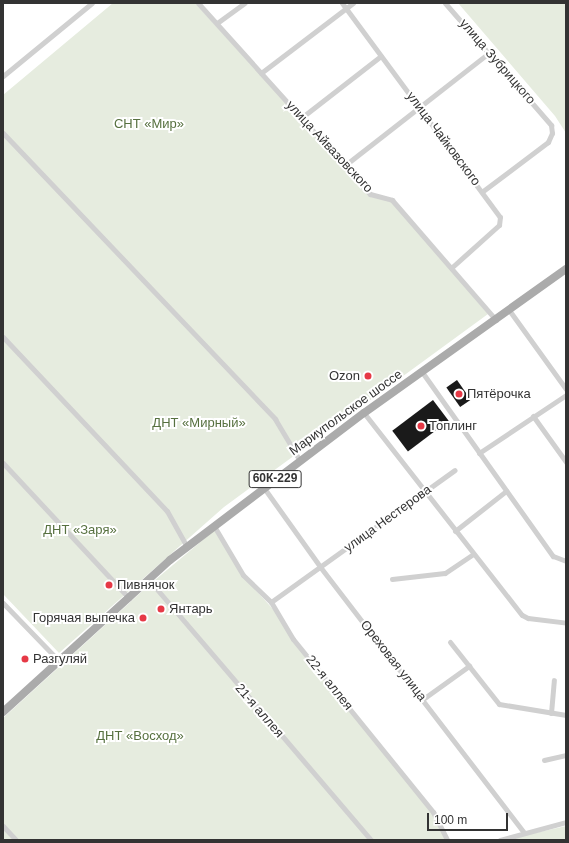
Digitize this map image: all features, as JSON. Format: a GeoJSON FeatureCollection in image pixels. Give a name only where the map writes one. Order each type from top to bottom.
{"type":"FeatureCollection","features":[{"type":"Feature","properties":{"kind":"main road","name":"Мариупольское шоссе"},"geometry":{"type":"LineString","coordinates":[[3,712],[187,547],[364,413],[566,269]]}},
{"type":"Feature","properties":{"kind":"street"},"geometry":{"type":"LineString","coordinates":[[3,76],[92,3]]}},
{"type":"Feature","properties":{"kind":"street","name":"улица Айвазовского"},"geometry":{"type":"LineString","coordinates":[[198,3],[370,194],[392,200],[496,320]]}},
{"type":"Feature","properties":{"kind":"street"},"geometry":{"type":"LineString","coordinates":[[217,24],[245,3]]}},
{"type":"Feature","properties":{"kind":"street","name":"улица Чайковского"},"geometry":{"type":"LineString","coordinates":[[342,3],[483,191],[500,217],[499,225],[451,268]]}},
{"type":"Feature","properties":{"kind":"street"},"geometry":{"type":"LineString","coordinates":[[261,73],[353,3]]}},
{"type":"Feature","properties":{"kind":"street","name":"улица Зубрицкого"},"geometry":{"type":"LineString","coordinates":[[446,3],[549,121],[552,133],[548,142],[483,191]]}},
{"type":"Feature","properties":{"kind":"street"},"geometry":{"type":"LineString","coordinates":[[344,166],[421,109],[490,52]]}},
{"type":"Feature","properties":{"kind":"street"},"geometry":{"type":"LineString","coordinates":[[301,118],[382,56]]}},
{"type":"Feature","properties":{"kind":"street"},"geometry":{"type":"LineString","coordinates":[[3,133],[275,419],[300,461]]}},
{"type":"Feature","properties":{"kind":"street"},"geometry":{"type":"LineString","coordinates":[[509,310],[566,389]]}},
{"type":"Feature","properties":{"kind":"street"},"geometry":{"type":"LineString","coordinates":[[3,337],[167,511],[187,547]]}},
{"type":"Feature","properties":{"kind":"street"},"geometry":{"type":"LineString","coordinates":[[422,372],[553,556],[566,561]]}},
{"type":"Feature","properties":{"kind":"street"},"geometry":{"type":"LineString","coordinates":[[479,453],[566,395]]}},
{"type":"Feature","properties":{"kind":"street"},"geometry":{"type":"LineString","coordinates":[[364,413],[522,615],[528,618],[566,623]]}},
{"type":"Feature","properties":{"kind":"street"},"geometry":{"type":"LineString","coordinates":[[533,416],[566,462]]}},
{"type":"Feature","properties":{"kind":"street"},"geometry":{"type":"LineString","coordinates":[[3,463],[129,598]]}},
{"type":"Feature","properties":{"kind":"street","name":"улица Нестерова"},"geometry":{"type":"LineString","coordinates":[[271,602],[321,568],[454,470]]}},
{"type":"Feature","properties":{"kind":"street","name":"Ореховая улица"},"geometry":{"type":"LineString","coordinates":[[264,488],[321,568],[423,698],[524,833]]}},
{"type":"Feature","properties":{"kind":"street"},"geometry":{"type":"LineString","coordinates":[[455,531],[506,491]]}},
{"type":"Feature","properties":{"kind":"street","name":"22-я аллея"},"geometry":{"type":"LineString","coordinates":[[214,526],[243,575],[271,602],[293,639],[433,812],[447,840]]}},
{"type":"Feature","properties":{"kind":"street"},"geometry":{"type":"LineString","coordinates":[[392,579],[445,573],[473,554]]}},
{"type":"Feature","properties":{"kind":"street","name":"21-я аллея"},"geometry":{"type":"LineString","coordinates":[[149,580],[371,840]]}},
{"type":"Feature","properties":{"kind":"street"},"geometry":{"type":"LineString","coordinates":[[3,603],[59,661]]}},
{"type":"Feature","properties":{"kind":"street"},"geometry":{"type":"LineString","coordinates":[[450,642],[499,704],[566,715]]}},
{"type":"Feature","properties":{"kind":"street"},"geometry":{"type":"LineString","coordinates":[[423,698],[469,666]]}},
{"type":"Feature","properties":{"kind":"street"},"geometry":{"type":"LineString","coordinates":[[551,713],[554,680]]}},
{"type":"Feature","properties":{"kind":"street"},"geometry":{"type":"LineString","coordinates":[[544,760],[566,755]]}},
{"type":"Feature","properties":{"kind":"street"},"geometry":{"type":"LineString","coordinates":[[500,840],[566,822]]}},
{"type":"Feature","properties":{"kind":"street"},"geometry":{"type":"LineString","coordinates":[[3,826],[16,840]]}},
{"type":"Feature","properties":{"kind":"green space"},"geometry":{"type":"Polygon","coordinates":[[[113,3],[195,3],[370,195],[391,200],[488,314],[224,507],[59,653],[3,594],[3,95],[113,3]]]}},
{"type":"Feature","properties":{"kind":"green space"},"geometry":{"type":"Polygon","coordinates":[[[458,3],[566,3],[566,133],[555,116],[458,3]]]}},
{"type":"Feature","properties":{"kind":"green space","name":"ДНТ «Восход»"},"geometry":{"type":"Polygon","coordinates":[[[216,529],[252,586],[281,618],[293,639],[433,812],[448,840],[3,840],[3,718],[149,585],[216,529]]]}},
{"type":"Feature","properties":{"kind":"green space"},"geometry":{"type":"Polygon","coordinates":[[[566,826],[566,840],[508,840],[522,836],[566,826]]]}},
{"type":"Feature","properties":{"kind":"building","name":"Пятёрочка"},"geometry":{"type":"Polygon","coordinates":[[[457,380],[471,400],[460,407],[446,387],[457,380]]]}},
{"type":"Feature","properties":{"kind":"building","name":"Топлинг"},"geometry":{"type":"Polygon","coordinates":[[[433,400],[449,421],[408,451],[392,431],[433,400]]]}},
{"type":"Feature","properties":{"kind":"place","name":"Ozon"},"geometry":{"type":"Point","coordinates":[368,376]}},
{"type":"Feature","properties":{"kind":"place","name":"Пятёрочка"},"geometry":{"type":"Point","coordinates":[459,394]}},
{"type":"Feature","properties":{"kind":"place","name":"Топлинг"},"geometry":{"type":"Point","coordinates":[421,426]}},
{"type":"Feature","properties":{"kind":"place","name":"Пивнячок"},"geometry":{"type":"Point","coordinates":[109,585]}},
{"type":"Feature","properties":{"kind":"place","name":"Янтарь"},"geometry":{"type":"Point","coordinates":[161,609]}},
{"type":"Feature","properties":{"kind":"place","name":"Горячая выпечка"},"geometry":{"type":"Point","coordinates":[143,618]}},
{"type":"Feature","properties":{"kind":"place","name":"Разгуляй"},"geometry":{"type":"Point","coordinates":[25,659]}},
{"type":"Feature","properties":{"kind":"park label","name":"СНТ «Мир»"},"geometry":{"type":"Point","coordinates":[149,124]}},
{"type":"Feature","properties":{"kind":"park label","name":"ДНТ «Мирный»"},"geometry":{"type":"Point","coordinates":[199,423]}},
{"type":"Feature","properties":{"kind":"park label","name":"ДНТ «Заря»"},"geometry":{"type":"Point","coordinates":[80,530]}}]}
